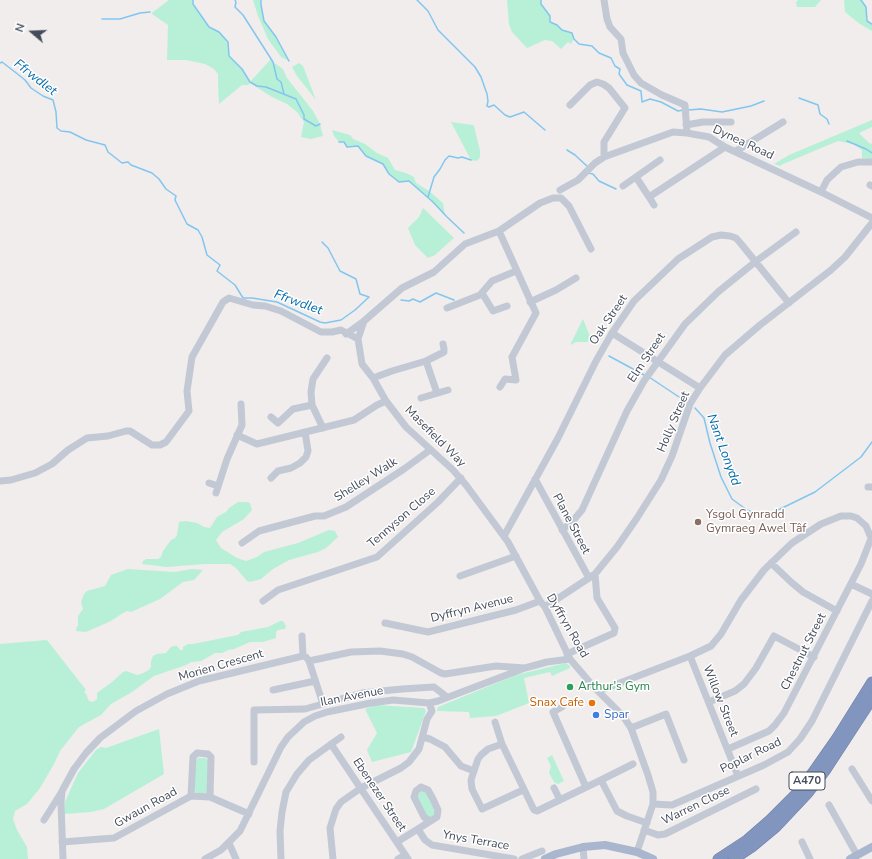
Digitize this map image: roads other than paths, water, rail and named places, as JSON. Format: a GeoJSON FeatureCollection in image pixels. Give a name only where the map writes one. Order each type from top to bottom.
{"type":"FeatureCollection","features":[{"type":"Feature","properties":{"kind":"highway","name":"A470"},"geometry":{"type":"LineString","coordinates":[[718,859],[753,835],[799,791],[833,744],[872,682]]}},
{"type":"Feature","properties":{"kind":"highway","name":"A470"},"geometry":{"type":"LineString","coordinates":[[734,859],[752,847],[776,827],[808,793],[825,771],[872,699]]}},
{"type":"Feature","properties":{"kind":"main road"},"geometry":{"type":"LineString","coordinates":[[545,859],[556,854],[583,847],[605,845],[637,852],[653,859]]}},
{"type":"Feature","properties":{"kind":"main road"},"geometry":{"type":"LineString","coordinates":[[854,857],[872,847]]}},
{"type":"Feature","properties":{"kind":"street"},"geometry":{"type":"LineString","coordinates":[[604,0],[610,27],[621,39],[623,53],[634,75],[641,83],[662,95],[685,105],[687,133]]}},
{"type":"Feature","properties":{"kind":"street"},"geometry":{"type":"LineString","coordinates":[[570,105],[590,85],[597,82],[609,88],[625,108],[604,142],[604,157]]}},
{"type":"Feature","properties":{"kind":"street"},"geometry":{"type":"LineString","coordinates":[[686,125],[703,122],[731,122]]}},
{"type":"Feature","properties":{"kind":"street"},"geometry":{"type":"LineString","coordinates":[[736,151],[783,122]]}},
{"type":"Feature","properties":{"kind":"street","name":"Dynea Road"},"geometry":{"type":"LineString","coordinates":[[560,190],[578,180],[595,163],[604,157],[673,132],[687,133],[709,137],[725,147],[821,192],[872,218]]}},
{"type":"Feature","properties":{"kind":"street"},"geometry":{"type":"LineString","coordinates":[[649,197],[725,147]]}},
{"type":"Feature","properties":{"kind":"street"},"geometry":{"type":"LineString","coordinates":[[623,186],[660,160]]}},
{"type":"Feature","properties":{"kind":"street"},"geometry":{"type":"LineString","coordinates":[[821,192],[827,180],[841,167],[858,162],[872,162]]}},
{"type":"Feature","properties":{"kind":"street"},"geometry":{"type":"LineString","coordinates":[[636,177],[654,205]]}},
{"type":"Feature","properties":{"kind":"street"},"geometry":{"type":"LineString","coordinates":[[346,334],[364,321],[402,288],[434,272],[465,244],[498,231],[540,203],[553,198],[561,198],[569,206],[591,249]]}},
{"type":"Feature","properties":{"kind":"street","name":"Holly Street"},"geometry":{"type":"LineString","coordinates":[[545,608],[592,576],[633,524],[661,480],[672,456],[690,404],[725,355],[739,342],[831,270],[845,257],[872,223]]}},
{"type":"Feature","properties":{"kind":"street"},"geometry":{"type":"LineString","coordinates":[[498,231],[536,313],[512,357],[516,380],[505,379],[500,387]]}},
{"type":"Feature","properties":{"kind":"street","name":"Elm Street"},"geometry":{"type":"LineString","coordinates":[[562,530],[571,523],[582,510],[627,411],[656,361],[685,324],[718,292],[755,262],[796,232]]}},
{"type":"Feature","properties":{"kind":"street","name":"Oak Street"},"geometry":{"type":"LineString","coordinates":[[504,536],[558,438],[596,361],[612,333],[634,301],[678,259],[712,237],[725,235],[736,238],[788,303]]}},
{"type":"Feature","properties":{"kind":"street"},"geometry":{"type":"LineString","coordinates":[[447,308],[480,295],[492,281],[516,271]]}},
{"type":"Feature","properties":{"kind":"street"},"geometry":{"type":"LineString","coordinates":[[530,302],[556,290],[576,278]]}},
{"type":"Feature","properties":{"kind":"street"},"geometry":{"type":"LineString","coordinates":[[482,293],[493,311],[507,306]]}},
{"type":"Feature","properties":{"kind":"street"},"geometry":{"type":"LineString","coordinates":[[0,481],[11,480],[35,473],[52,464],[68,450],[87,438],[108,436],[130,431],[152,445],[160,445],[166,442],[188,411],[187,391],[192,357],[223,302],[229,298],[252,305],[265,306],[281,311],[321,332],[341,330],[358,339]]}},
{"type":"Feature","properties":{"kind":"street","name":"Masefield Way"},"geometry":{"type":"LineString","coordinates":[[364,321],[358,339],[362,364],[373,378],[386,401],[406,427],[461,478],[490,518]]}},
{"type":"Feature","properties":{"kind":"street"},"geometry":{"type":"LineString","coordinates":[[612,333],[700,388]]}},
{"type":"Feature","properties":{"kind":"street"},"geometry":{"type":"LineString","coordinates":[[373,378],[426,361],[444,352],[443,344]]}},
{"type":"Feature","properties":{"kind":"street"},"geometry":{"type":"LineString","coordinates":[[323,428],[312,405],[311,392],[313,379],[324,360]]}},
{"type":"Feature","properties":{"kind":"street"},"geometry":{"type":"LineString","coordinates":[[426,361],[437,393]]}},
{"type":"Feature","properties":{"kind":"street"},"geometry":{"type":"LineString","coordinates":[[421,398],[448,390]]}},
{"type":"Feature","properties":{"kind":"street"},"geometry":{"type":"LineString","coordinates":[[237,435],[257,444],[354,420],[386,401]]}},
{"type":"Feature","properties":{"kind":"street"},"geometry":{"type":"LineString","coordinates":[[209,483],[217,489],[242,425],[241,404]]}},
{"type":"Feature","properties":{"kind":"street"},"geometry":{"type":"LineString","coordinates":[[271,417],[278,422],[292,409],[312,405]]}},
{"type":"Feature","properties":{"kind":"street"},"geometry":{"type":"LineString","coordinates":[[271,478],[278,472],[291,468],[300,463],[306,457],[308,451],[305,432]]}},
{"type":"Feature","properties":{"kind":"street","name":"Shelley Walk"},"geometry":{"type":"LineString","coordinates":[[242,543],[259,531],[316,516],[324,516],[346,507],[404,470],[430,450]]}},
{"type":"Feature","properties":{"kind":"street","name":"Tennyson Close"},"geometry":{"type":"LineString","coordinates":[[263,601],[278,590],[376,557],[438,502],[461,478]]}},
{"type":"Feature","properties":{"kind":"street","name":"Plane Street"},"geometry":{"type":"LineString","coordinates":[[535,479],[562,530],[592,576]]}},
{"type":"Feature","properties":{"kind":"street"},"geometry":{"type":"LineString","coordinates":[[599,691],[706,650],[716,641],[741,600],[756,579],[792,544],[812,529],[841,516],[851,516],[857,518],[866,526],[872,537]]}},
{"type":"Feature","properties":{"kind":"street","name":"Dyffryn Road"},"geometry":{"type":"LineString","coordinates":[[490,518],[504,536],[516,556],[545,608],[569,656],[593,686],[623,716],[630,728],[648,774],[653,792],[652,804],[647,823],[637,852]]}},
{"type":"Feature","properties":{"kind":"street","name":"Chestnut Street"},"geometry":{"type":"LineString","coordinates":[[728,749],[761,735],[775,725],[784,713],[838,611],[872,537]]}},
{"type":"Feature","properties":{"kind":"street"},"geometry":{"type":"LineString","coordinates":[[460,576],[516,556]]}},
{"type":"Feature","properties":{"kind":"street"},"geometry":{"type":"LineString","coordinates":[[771,563],[803,592],[838,611]]}},
{"type":"Feature","properties":{"kind":"street"},"geometry":{"type":"LineString","coordinates":[[309,661],[351,652],[373,650],[403,654],[412,657],[445,674],[496,666],[525,668],[569,656],[614,633],[615,628],[597,598],[592,576]]}},
{"type":"Feature","properties":{"kind":"street"},"geometry":{"type":"LineString","coordinates":[[851,584],[872,594]]}},
{"type":"Feature","properties":{"kind":"street","name":"Dyffryn Avenue"},"geometry":{"type":"LineString","coordinates":[[385,623],[428,632],[516,610],[540,601]]}},
{"type":"Feature","properties":{"kind":"street","name":"Poplar Road"},"geometry":{"type":"LineString","coordinates":[[652,804],[672,805],[788,752],[800,739],[812,721],[872,601]]}},
{"type":"Feature","properties":{"kind":"street"},"geometry":{"type":"LineString","coordinates":[[302,636],[302,656],[306,657],[309,661],[323,704]]}},
{"type":"Feature","properties":{"kind":"street"},"geometry":{"type":"LineString","coordinates":[[709,702],[736,691],[744,684],[756,668],[774,636],[814,657]]}},
{"type":"Feature","properties":{"kind":"street","name":"Morien Crescent"},"geometry":{"type":"LineString","coordinates":[[63,859],[62,791],[74,769],[100,738],[118,723],[152,701],[199,681],[302,656]]}},
{"type":"Feature","properties":{"kind":"street","name":"Willow Street"},"geometry":{"type":"LineString","coordinates":[[690,656],[738,776]]}},
{"type":"Feature","properties":{"kind":"street","name":"Ilan Avenue"},"geometry":{"type":"LineString","coordinates":[[205,859],[221,850],[240,831],[250,814],[281,747],[288,736],[304,722],[314,716],[371,703],[393,700],[429,703],[525,668]]}},
{"type":"Feature","properties":{"kind":"street"},"geometry":{"type":"LineString","coordinates":[[273,690],[315,681]]}},
{"type":"Feature","properties":{"kind":"street"},"geometry":{"type":"LineString","coordinates":[[254,762],[254,710],[305,709],[362,693],[434,687],[447,697]]}},
{"type":"Feature","properties":{"kind":"street"},"geometry":{"type":"LineString","coordinates":[[333,859],[330,836],[332,817],[341,802],[361,788],[401,768],[409,762],[419,749],[427,719],[432,711],[429,703]]}},
{"type":"Feature","properties":{"kind":"street"},"geometry":{"type":"LineString","coordinates":[[562,707],[553,712],[586,787]]}},
{"type":"Feature","properties":{"kind":"street"},"geometry":{"type":"LineString","coordinates":[[630,728],[666,714],[684,760]]}},
{"type":"Feature","properties":{"kind":"street"},"geometry":{"type":"LineString","coordinates":[[495,722],[502,744],[523,790],[534,810],[537,811],[633,764]]}},
{"type":"Feature","properties":{"kind":"street"},"geometry":{"type":"LineString","coordinates":[[281,859],[280,831],[286,792],[297,774],[309,760],[341,737]]}},
{"type":"Feature","properties":{"kind":"street"},"geometry":{"type":"LineString","coordinates":[[422,737],[430,739],[445,747],[461,766],[474,771]]}},
{"type":"Feature","properties":{"kind":"street","name":"Ebenezer Street"},"geometry":{"type":"LineString","coordinates":[[331,744],[406,857]]}},
{"type":"Feature","properties":{"kind":"street"},"geometry":{"type":"LineString","coordinates":[[502,744],[488,749],[481,755],[470,784],[482,809],[523,790]]}},
{"type":"Feature","properties":{"kind":"street","name":"Gwaun Road"},"geometry":{"type":"LineString","coordinates":[[191,796],[193,757],[197,753],[208,754],[211,757],[210,797]]}},
{"type":"Feature","properties":{"kind":"street"},"geometry":{"type":"LineString","coordinates":[[852,769],[872,801]]}},
{"type":"Feature","properties":{"kind":"street"},"geometry":{"type":"LineString","coordinates":[[601,780],[617,811],[647,823]]}},
{"type":"Feature","properties":{"kind":"street"},"geometry":{"type":"LineString","coordinates":[[554,788],[560,800]]}},
{"type":"Feature","properties":{"kind":"street","name":"Warren Close"},"geometry":{"type":"LineString","coordinates":[[644,830],[658,835],[665,834],[756,789]]}},
{"type":"Feature","properties":{"kind":"street"},"geometry":{"type":"LineString","coordinates":[[44,820],[62,791]]}},
{"type":"Feature","properties":{"kind":"street","name":"Gwaun Road"},"geometry":{"type":"LineString","coordinates":[[62,842],[114,838],[191,796],[210,797],[250,814]]}},
{"type":"Feature","properties":{"kind":"street"},"geometry":{"type":"LineString","coordinates":[[829,805],[854,857]]}},
{"type":"Feature","properties":{"kind":"street"},"geometry":{"type":"LineString","coordinates":[[397,842],[430,821]]}},
{"type":"Feature","properties":{"kind":"street","name":"Ynys Terrace"},"geometry":{"type":"LineString","coordinates":[[418,829],[425,840],[432,844],[514,859]]}},
{"type":"Feature","properties":{"kind":"street"},"geometry":{"type":"LineString","coordinates":[[802,842],[810,859]]}},
{"type":"Feature","properties":{"kind":"street"},"geometry":{"type":"LineString","coordinates":[[229,843],[236,859]]}},
{"type":"Feature","properties":{"kind":"street"},"geometry":{"type":"LineString","coordinates":[[583,847],[584,859]]}},
{"type":"Feature","properties":{"kind":"street","name":"Ynys Terrace"},"geometry":{"type":"LineString","coordinates":[[522,859],[542,851]]}},
{"type":"Feature","properties":{"kind":"street"},"geometry":{"type":"LineString","coordinates":[[398,859],[406,857]]}},
{"type":"Feature","properties":{"kind":"waterway"},"geometry":{"type":"LineString","coordinates":[[193,0],[193,4],[209,27],[219,32],[228,42],[229,56],[242,69],[250,82],[257,86],[266,87],[296,99],[304,115],[304,119],[316,126],[320,124]]}},
{"type":"Feature","properties":{"kind":"waterway","name":"Nant Lonydd"},"geometry":{"type":"LineString","coordinates":[[235,0],[235,7],[243,15],[273,62],[277,79],[281,82],[284,94]]}},
{"type":"Feature","properties":{"kind":"waterway"},"geometry":{"type":"LineString","coordinates":[[261,0],[264,21],[276,37],[289,61]]}},
{"type":"Feature","properties":{"kind":"waterway"},"geometry":{"type":"LineString","coordinates":[[417,0],[428,11],[438,30],[475,67],[481,77],[487,94],[487,106],[489,107],[494,105],[505,115],[510,117],[524,112],[545,130]]}},
{"type":"Feature","properties":{"kind":"waterway"},"geometry":{"type":"LineString","coordinates":[[541,0],[541,4],[550,16],[550,22],[557,25],[562,30],[572,33],[574,39],[579,44],[592,46],[599,53],[611,58],[615,66],[620,69],[619,74],[627,85],[641,91],[642,102],[650,99],[661,102],[678,111],[684,110]]}},
{"type":"Feature","properties":{"kind":"waterway"},"geometry":{"type":"LineString","coordinates":[[861,0],[866,7],[867,21],[872,24]]}},
{"type":"Feature","properties":{"kind":"waterway"},"geometry":{"type":"LineString","coordinates":[[102,19],[120,19],[140,13],[150,12]]}},
{"type":"Feature","properties":{"kind":"waterway","name":"Ffrwdlet"},"geometry":{"type":"LineString","coordinates":[[0,63],[2,62],[25,80],[31,88],[43,96],[53,100],[56,112],[57,128],[61,131],[70,132],[86,140],[105,145],[108,152],[122,163],[128,162],[131,165],[152,173],[159,179],[166,189],[176,196],[175,200],[187,224],[198,230],[202,237],[207,255],[220,265],[217,271],[235,285],[243,298],[277,302],[320,322],[325,323],[341,320],[369,297],[360,294],[356,279],[340,271],[328,248],[322,242]]}},
{"type":"Feature","properties":{"kind":"waterway"},"geometry":{"type":"LineString","coordinates":[[799,98],[818,105],[820,114],[827,119],[829,124]]}},
{"type":"Feature","properties":{"kind":"waterway"},"geometry":{"type":"LineString","coordinates":[[688,110],[701,109],[722,112],[751,106],[764,101]]}},
{"type":"Feature","properties":{"kind":"waterway"},"geometry":{"type":"LineString","coordinates":[[847,141],[872,153]]}},
{"type":"Feature","properties":{"kind":"waterway"},"geometry":{"type":"LineString","coordinates":[[339,142],[344,142],[347,147],[358,146],[366,156],[383,164],[389,174],[399,182],[409,181],[433,202],[464,233]]}},
{"type":"Feature","properties":{"kind":"waterway"},"geometry":{"type":"LineString","coordinates":[[567,150],[588,167]]}},
{"type":"Feature","properties":{"kind":"waterway"},"geometry":{"type":"LineString","coordinates":[[428,197],[434,177],[449,156],[458,158],[462,157],[471,160]]}},
{"type":"Feature","properties":{"kind":"waterway"},"geometry":{"type":"LineString","coordinates":[[588,173],[593,174],[599,181],[616,189]]}},
{"type":"Feature","properties":{"kind":"waterway","name":"Ffrwdlet"},"geometry":{"type":"LineString","coordinates":[[401,300],[409,301],[413,299],[420,302],[436,293],[454,300]]}},
{"type":"Feature","properties":{"kind":"waterway","name":"Nant Lonydd"},"geometry":{"type":"LineString","coordinates":[[609,356],[646,376]]}},
{"type":"Feature","properties":{"kind":"waterway","name":"Nant Lonydd"},"geometry":{"type":"LineString","coordinates":[[649,377],[685,401]]}},
{"type":"Feature","properties":{"kind":"waterway","name":"Nant Lonydd"},"geometry":{"type":"LineString","coordinates":[[695,408],[704,418],[721,477],[732,499],[747,510],[762,516],[774,512],[815,492],[861,457],[872,442]]}},
{"type":"Feature","properties":{"kind":"place","name":"Ysgol Gynradd Gymraeg Awel Tâf"},"geometry":{"type":"Point","coordinates":[698,522]}},
{"type":"Feature","properties":{"kind":"place","name":"Arthur's Gym"},"geometry":{"type":"Point","coordinates":[570,687]}},
{"type":"Feature","properties":{"kind":"place","name":"Snax Cafe"},"geometry":{"type":"Point","coordinates":[592,703]}},
{"type":"Feature","properties":{"kind":"place","name":"Spar"},"geometry":{"type":"Point","coordinates":[596,715]}}]}
